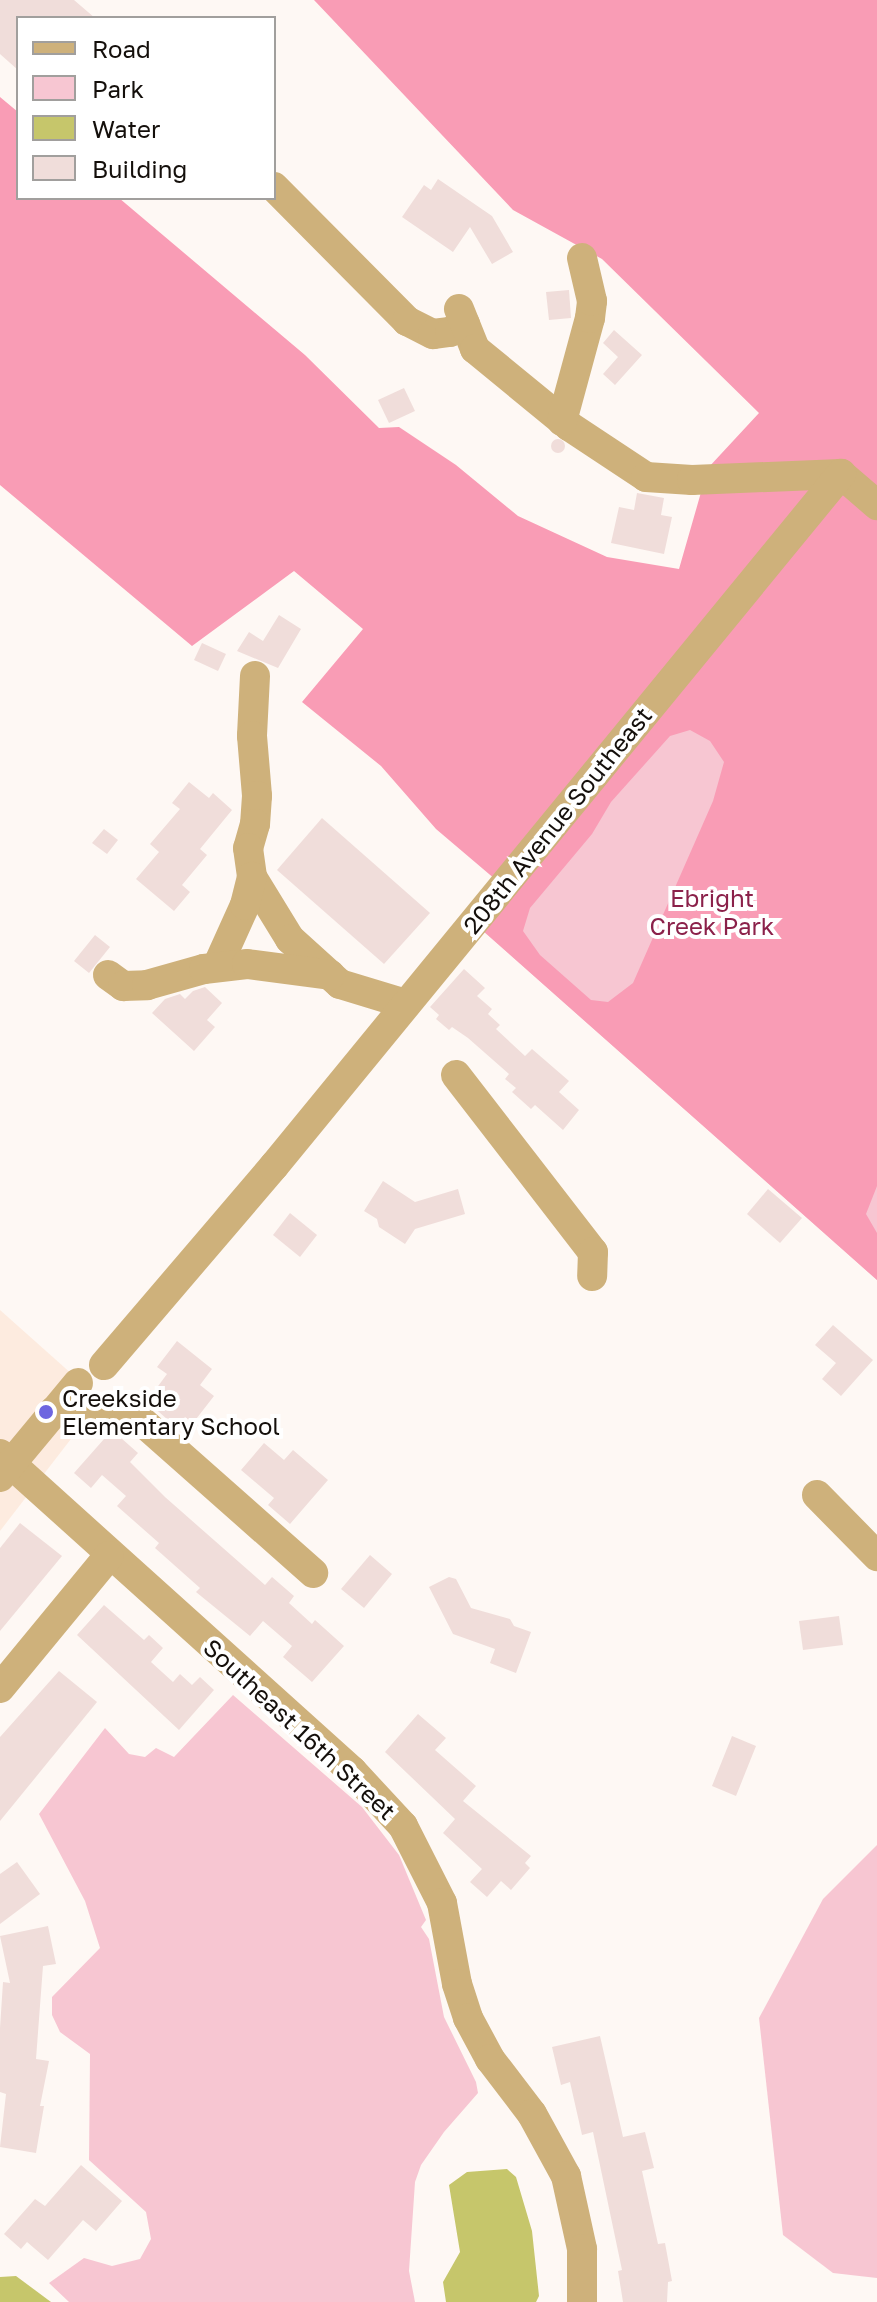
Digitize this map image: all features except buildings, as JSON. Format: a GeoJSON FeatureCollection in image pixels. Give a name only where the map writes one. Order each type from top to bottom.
{"type":"FeatureCollection","features":[{"type":"Feature","properties":{"kind":"street"},"geometry":{"type":"LineString","coordinates":[[276,189],[407,321],[433,334],[450,332],[462,316],[475,349],[562,421],[646,477],[692,480],[841,474],[877,505]]}},
{"type":"Feature","properties":{"kind":"street"},"geometry":{"type":"LineString","coordinates":[[562,421],[590,318],[592,301],[582,258]]}},
{"type":"Feature","properties":{"kind":"street","name":"208th Avenue Southeast"},"geometry":{"type":"LineString","coordinates":[[104,1365],[274,1166],[841,474]]}},
{"type":"Feature","properties":{"kind":"street"},"geometry":{"type":"LineString","coordinates":[[255,676],[252,736],[257,796],[255,824],[248,848],[252,877],[290,939],[340,984],[406,1004]]}},
{"type":"Feature","properties":{"kind":"street"},"geometry":{"type":"LineString","coordinates":[[217,967],[231,943],[252,877]]}},
{"type":"Feature","properties":{"kind":"street"},"geometry":{"type":"LineString","coordinates":[[108,975],[123,986],[147,985],[217,967],[247,964],[330,975]]}},
{"type":"Feature","properties":{"kind":"street"},"geometry":{"type":"LineString","coordinates":[[456,1075],[593,1252],[592,1276]]}},
{"type":"Feature","properties":{"kind":"street"},"geometry":{"type":"LineString","coordinates":[[4,1465],[78,1383]]}},
{"type":"Feature","properties":{"kind":"street"},"geometry":{"type":"LineString","coordinates":[[54,1411],[118,1407],[129,1410],[313,1573]]}},
{"type":"Feature","properties":{"kind":"street","name":"Southeast 16th Street"},"geometry":{"type":"LineString","coordinates":[[4,1465],[352,1771],[403,1826],[442,1903],[457,1984],[468,2018],[490,2059],[532,2114],[566,2176],[582,2249],[582,2302]]}},
{"type":"Feature","properties":{"kind":"street"},"geometry":{"type":"LineString","coordinates":[[817,1495],[877,1556]]}},
{"type":"Feature","properties":{"kind":"street"},"geometry":{"type":"LineString","coordinates":[[0,1688],[109,1556]]}},
{"type":"Feature","properties":{"kind":"shaded area","name":"Creekside Elementary School"},"geometry":{"type":"Polygon","coordinates":[[[0,1310],[101,1400],[0,1531],[0,1310]]]}},
{"type":"Feature","properties":{"kind":"green space"},"geometry":{"type":"Polygon","coordinates":[[[314,0],[877,0],[877,1186],[866,1214],[877,1233],[877,1280],[482,930],[509,891],[436,829],[381,766],[302,702],[363,629],[294,571],[192,646],[0,485],[0,97],[16,110],[16,200],[121,200],[305,355],[379,428],[399,427],[456,465],[518,516],[607,557],[679,569],[708,468],[759,413],[602,259],[513,210],[314,0]],[[690,730],[670,736],[611,802],[592,834],[530,908],[523,931],[540,955],[591,1000],[608,1002],[633,983],[713,801],[724,762],[710,741],[690,730]]]}},
{"type":"Feature","properties":{"kind":"green space","name":"Ebright Creek Park"},"geometry":{"type":"Polygon","coordinates":[[[714,647],[877,788],[877,1280],[482,930],[714,647]]]}},
{"type":"Feature","properties":{"kind":"green space"},"geometry":{"type":"Polygon","coordinates":[[[233,1695],[362,1807],[399,1855],[426,1920],[421,1927],[429,1939],[444,2017],[476,2082],[478,2093],[444,2132],[421,2165],[415,2182],[409,2271],[415,2302],[69,2302],[49,2283],[84,2258],[112,2266],[140,2259],[151,2239],[146,2212],[89,2160],[90,2054],[60,2032],[52,2015],[52,1997],[100,1948],[85,1901],[39,1814],[105,1728],[129,1754],[145,1757],[156,1748],[174,1757],[233,1695]]]}},
{"type":"Feature","properties":{"kind":"green space"},"geometry":{"type":"Polygon","coordinates":[[[877,1845],[877,2278],[833,2273],[783,2235],[759,2018],[823,1899],[877,1845]]]}},
{"type":"Feature","properties":{"kind":"water"},"geometry":{"type":"Polygon","coordinates":[[[507,2169],[516,2177],[532,2231],[539,2296],[536,2302],[446,2302],[443,2282],[460,2252],[449,2185],[467,2172],[507,2169]]]}},
{"type":"Feature","properties":{"kind":"water"},"geometry":{"type":"Polygon","coordinates":[[[16,2276],[51,2302],[0,2302],[0,2277],[16,2276]]]}},
{"type":"Feature","properties":{"kind":"place","name":"Creekside Elementary School"},"geometry":{"type":"Point","coordinates":[46,1412]}}]}
